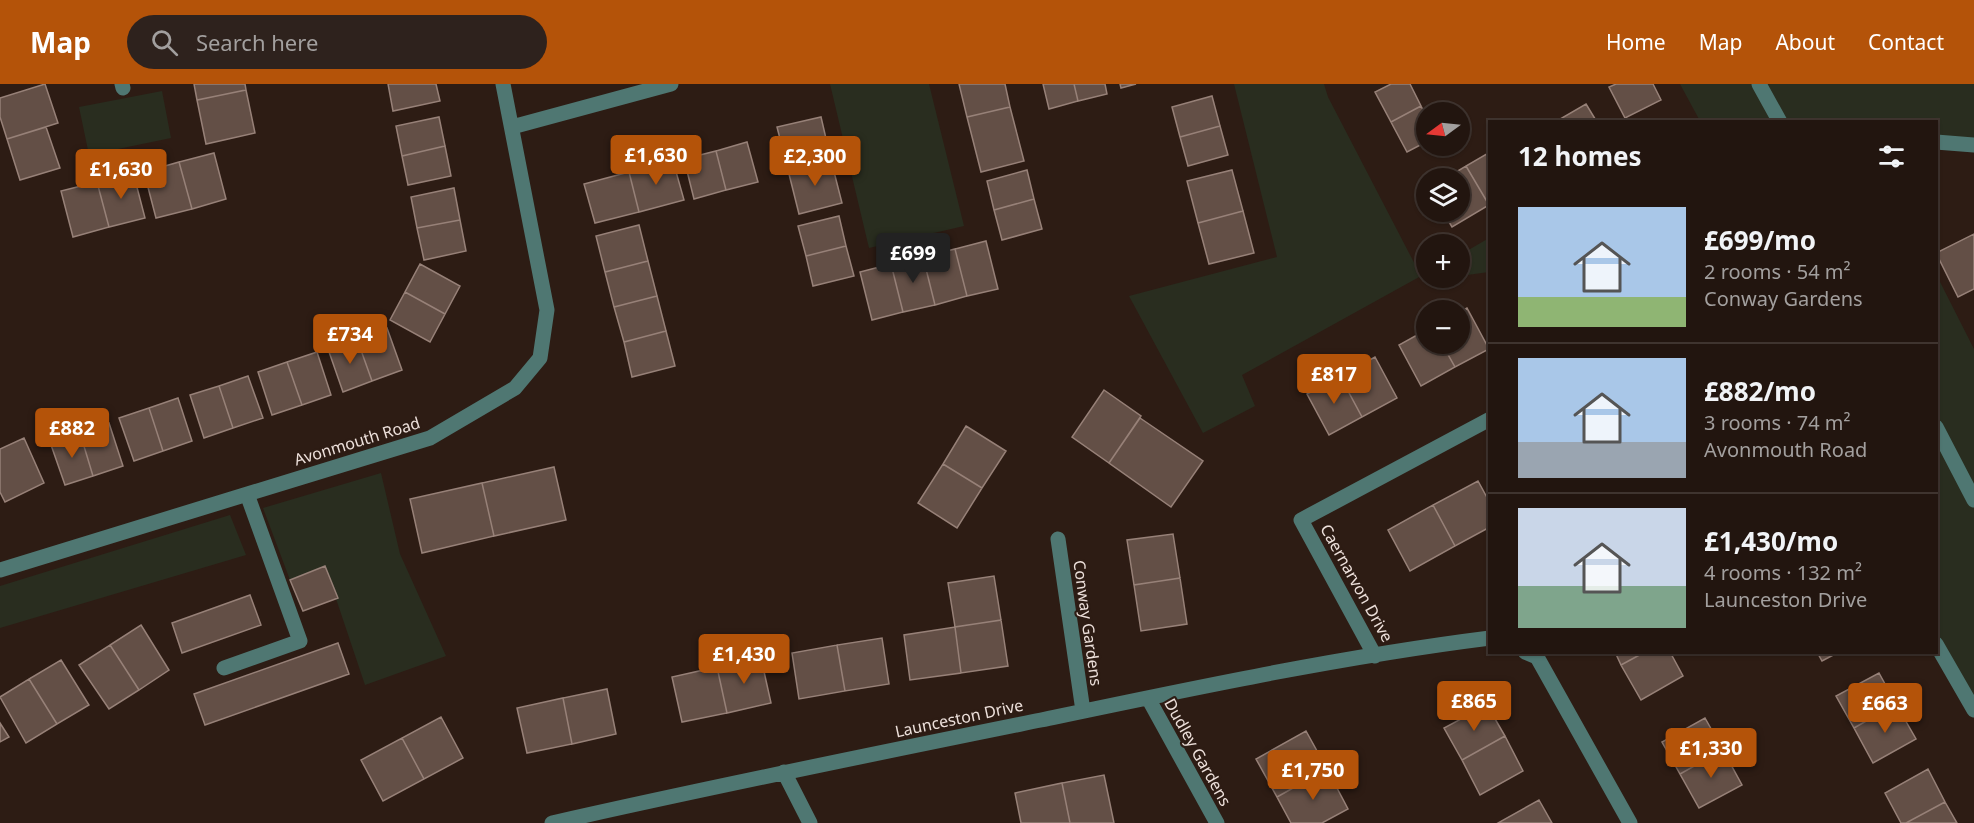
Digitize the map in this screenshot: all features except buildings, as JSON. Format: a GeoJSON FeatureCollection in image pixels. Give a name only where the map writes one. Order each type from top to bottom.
{"type":"FeatureCollection","features":[{"type":"Feature","properties":{"kind":"street","name":"Avonmouth Road"},"geometry":{"type":"LineString","coordinates":[[0,570],[430,438],[514,388],[540,358],[547,310],[503,84]]}},
{"type":"Feature","properties":{"kind":"street"},"geometry":{"type":"LineString","coordinates":[[512,127],[671,84]]}},
{"type":"Feature","properties":{"kind":"street"},"geometry":{"type":"LineString","coordinates":[[1759,84],[1779,120]]}},
{"type":"Feature","properties":{"kind":"street"},"geometry":{"type":"LineString","coordinates":[[1938,142],[1974,145]]}},
{"type":"Feature","properties":{"kind":"street","name":"Caernarvon Drive"},"geometry":{"type":"LineString","coordinates":[[1488,420],[1301,520],[1376,656],[1488,638]]}},
{"type":"Feature","properties":{"kind":"street"},"geometry":{"type":"LineString","coordinates":[[1938,431],[1974,500]]}},
{"type":"Feature","properties":{"kind":"street"},"geometry":{"type":"LineString","coordinates":[[224,668],[300,641],[246,494]]}},
{"type":"Feature","properties":{"kind":"street","name":"Conway Gardens"},"geometry":{"type":"LineString","coordinates":[[1058,539],[1083,711]]}},
{"type":"Feature","properties":{"kind":"street"},"geometry":{"type":"LineString","coordinates":[[1938,647],[1974,710]]}},
{"type":"Feature","properties":{"kind":"street"},"geometry":{"type":"LineString","coordinates":[[1530,654],[1537,657],[1630,823]]}},
{"type":"Feature","properties":{"kind":"street","name":"Launceston Drive"},"geometry":{"type":"LineString","coordinates":[[552,823],[784,772],[1083,711],[1376,656]]}},
{"type":"Feature","properties":{"kind":"street","name":"Dudley Gardens"},"geometry":{"type":"LineString","coordinates":[[1149,698],[1217,823]]}},
{"type":"Feature","properties":{"kind":"street"},"geometry":{"type":"LineString","coordinates":[[784,772],[810,823]]}},
{"type":"Feature","properties":{"kind":"green space"},"geometry":{"type":"Polygon","coordinates":[[[830,84],[929,84],[964,226],[869,248],[830,84]]]}},
{"type":"Feature","properties":{"kind":"green space"},"geometry":{"type":"Polygon","coordinates":[[[1234,84],[1324,84],[1328,97],[1416,266],[1416,279],[1242,375],[1255,406],[1203,433],[1129,296],[1277,257],[1234,84]]]}},
{"type":"Feature","properties":{"kind":"green space"},"geometry":{"type":"Polygon","coordinates":[[[1680,84],[1974,84],[1974,145],[1938,142],[1938,120],[1699,120],[1680,84]]]}},
{"type":"Feature","properties":{"kind":"green space"},"geometry":{"type":"Polygon","coordinates":[[[162,91],[171,138],[89,155],[79,107],[162,91]]]}},
{"type":"Feature","properties":{"kind":"green space"},"geometry":{"type":"Polygon","coordinates":[[[1488,239],[1488,272],[1470,275],[1470,249],[1488,239]]]}},
{"type":"Feature","properties":{"kind":"green space"},"geometry":{"type":"Polygon","coordinates":[[[1938,278],[1974,349],[1974,710],[1938,646],[1938,278]]]}},
{"type":"Feature","properties":{"kind":"green space"},"geometry":{"type":"Polygon","coordinates":[[[381,473],[400,554],[446,656],[365,685],[325,566],[290,580],[263,508],[381,473]]]}},
{"type":"Feature","properties":{"kind":"green space"},"geometry":{"type":"Polygon","coordinates":[[[230,515],[246,555],[0,628],[0,586],[230,515]]]}}]}
